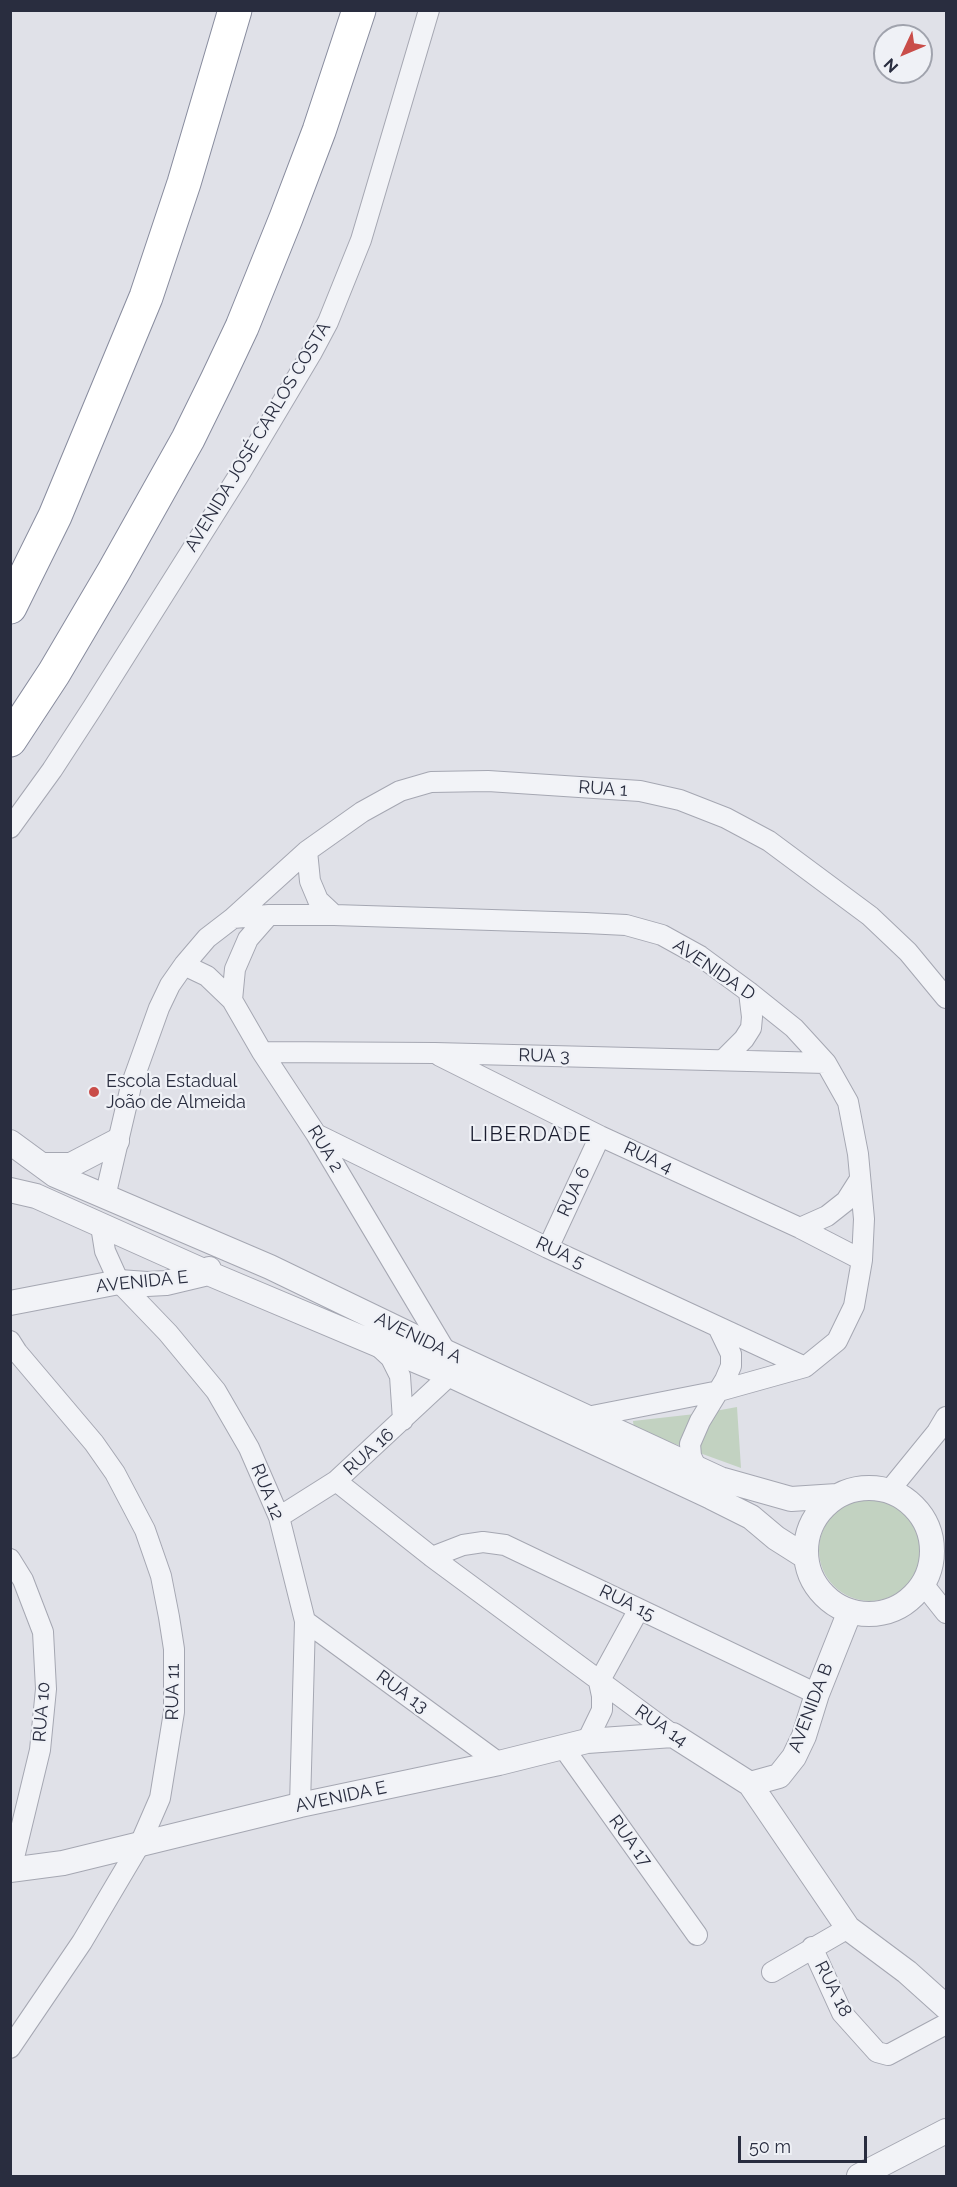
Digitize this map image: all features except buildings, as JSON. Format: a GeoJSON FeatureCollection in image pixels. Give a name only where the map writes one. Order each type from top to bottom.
{"type":"FeatureCollection","features":[{"type":"Feature","properties":{"kind":"highway"},"geometry":{"type":"LineString","coordinates":[[10,607],[55,516],[146,297],[184,183],[235,10]]}},
{"type":"Feature","properties":{"kind":"highway"},"geometry":{"type":"LineString","coordinates":[[10,740],[54,673],[119,562],[188,439],[217,380],[242,327],[286,218],[319,131],[360,10]]}},
{"type":"Feature","properties":{"kind":"street","name":"AVENIDA JOSÉ CARLOS COSTA"},"geometry":{"type":"LineString","coordinates":[[10,828],[52,770],[93,707],[239,475],[328,322],[361,240],[429,10]]}},
{"type":"Feature","properties":{"kind":"street","name":"RUA 1"},"geometry":{"type":"LineString","coordinates":[[233,918],[307,851],[362,812],[400,790],[431,782],[488,781],[640,791],[680,800],[726,818],[769,841],[870,916],[908,952],[946,998]]}},
{"type":"Feature","properties":{"kind":"street"},"geometry":{"type":"LineString","coordinates":[[307,851],[310,881],[314,891],[318,900],[334,915]]}},
{"type":"Feature","properties":{"kind":"street"},"geometry":{"type":"LineString","coordinates":[[232,1000],[235,969],[248,939],[269,915]]}},
{"type":"Feature","properties":{"kind":"street","name":"AVENIDA D"},"geometry":{"type":"LineString","coordinates":[[233,918],[269,915],[334,915],[626,925],[662,935],[700,956],[794,1028],[826,1063],[848,1102],[858,1154],[864,1219],[862,1260],[854,1306],[837,1341],[805,1367],[719,1390],[587,1418]]}},
{"type":"Feature","properties":{"kind":"street"},"geometry":{"type":"LineString","coordinates":[[105,1197],[131,1086],[159,1008],[170,985],[184,965],[207,938],[233,918]]}},
{"type":"Feature","properties":{"kind":"street","name":"RUA 2"},"geometry":{"type":"LineString","coordinates":[[184,965],[207,976],[232,1000],[262,1052],[316,1134],[448,1364]]}},
{"type":"Feature","properties":{"kind":"street"},"geometry":{"type":"LineString","coordinates":[[723,1060],[744,1039],[751,1028],[749,992]]}},
{"type":"Feature","properties":{"kind":"street","name":"RUA 3"},"geometry":{"type":"LineString","coordinates":[[262,1052],[435,1053],[826,1063]]}},
{"type":"Feature","properties":{"kind":"street","name":"RUA 4"},"geometry":{"type":"LineString","coordinates":[[435,1053],[600,1136],[800,1228],[862,1260]]}},
{"type":"Feature","properties":{"kind":"street","name":"RUA 5"},"geometry":{"type":"LineString","coordinates":[[316,1134],[548,1248],[805,1367]]}},
{"type":"Feature","properties":{"kind":"street","name":"RUA 6"},"geometry":{"type":"LineString","coordinates":[[548,1248],[600,1136]]}},
{"type":"Feature","properties":{"kind":"street"},"geometry":{"type":"LineString","coordinates":[[42,1165],[71,1165],[117,1141]]}},
{"type":"Feature","properties":{"kind":"street","name":"AVENIDA A"},"geometry":{"type":"LineString","coordinates":[[10,1142],[55,1175],[270,1267],[448,1364],[751,1517],[806,1557]]}},
{"type":"Feature","properties":{"kind":"street"},"geometry":{"type":"LineString","coordinates":[[800,1228],[834,1211],[846,1200],[860,1179]]}},
{"type":"Feature","properties":{"kind":"street","name":"AVENIDA A"},"geometry":{"type":"LineString","coordinates":[[10,1190],[36,1196],[100,1226],[375,1344],[448,1364],[587,1418],[720,1479],[791,1499],[837,1496]]}},
{"type":"Feature","properties":{"kind":"street","name":"RUA 12"},"geometry":{"type":"LineString","coordinates":[[100,1226],[105,1251],[119,1282],[168,1333],[216,1391],[249,1448],[279,1517],[305,1622],[300,1805]]}},
{"type":"Feature","properties":{"kind":"street","name":"AVENIDA E"},"geometry":{"type":"LineString","coordinates":[[10,1303],[119,1282],[166,1283],[208,1273],[216,1244]]}},
{"type":"Feature","properties":{"kind":"street"},"geometry":{"type":"LineString","coordinates":[[697,1469],[691,1456],[690,1444],[700,1421],[731,1366],[731,1354],[718,1327]]}},
{"type":"Feature","properties":{"kind":"street","name":"RUA 11"},"geometry":{"type":"LineString","coordinates":[[10,1341],[115,1473],[146,1530],[161,1576],[174,1649],[174,1712],[160,1798],[140,1844],[82,1941],[10,2048]]}},
{"type":"Feature","properties":{"kind":"street"},"geometry":{"type":"LineString","coordinates":[[375,1344],[391,1358],[400,1376],[403,1420]]}},
{"type":"Feature","properties":{"kind":"street","name":"RUA 16"},"geometry":{"type":"LineString","coordinates":[[279,1517],[336,1481],[403,1420],[448,1364]]}},
{"type":"Feature","properties":{"kind":"street"},"geometry":{"type":"LineString","coordinates":[[889,1491],[937,1432],[946,1417]]}},
{"type":"Feature","properties":{"kind":"street","name":"RUA 14"},"geometry":{"type":"LineString","coordinates":[[336,1481],[432,1557],[599,1682],[673,1735],[750,1784],[848,1928],[908,1972],[946,2007]]}},
{"type":"Feature","properties":{"kind":"street"},"geometry":{"type":"LineString","coordinates":[[867,1487],[889,1491],[917,1510],[927,1527],[932,1546],[930,1566],[923,1584],[910,1599],[893,1610],[874,1614],[850,1611],[836,1605],[821,1592],[810,1576],[806,1557],[806,1539],[812,1522],[822,1507],[837,1496],[867,1487]]}},
{"type":"Feature","properties":{"kind":"street","name":"RUA 15"},"geometry":{"type":"LineString","coordinates":[[432,1557],[463,1545],[483,1542],[505,1545],[817,1694]]}},
{"type":"Feature","properties":{"kind":"street","name":"RUA 10"},"geometry":{"type":"LineString","coordinates":[[10,1559],[23,1580],[43,1632],[46,1689],[40,1750],[11,1870]]}},
{"type":"Feature","properties":{"kind":"street"},"geometry":{"type":"LineString","coordinates":[[923,1584],[946,1613]]}},
{"type":"Feature","properties":{"kind":"street"},"geometry":{"type":"LineString","coordinates":[[587,1741],[602,1710],[599,1682],[639,1609]]}},
{"type":"Feature","properties":{"kind":"street","name":"AVENIDA B"},"geometry":{"type":"LineString","coordinates":[[750,1784],[779,1776],[794,1757],[804,1736],[817,1694],[850,1611]]}},
{"type":"Feature","properties":{"kind":"street","name":"RUA 13"},"geometry":{"type":"LineString","coordinates":[[305,1622],[500,1763]]}},
{"type":"Feature","properties":{"kind":"street","name":"AVENIDA E"},"geometry":{"type":"LineString","coordinates":[[11,1870],[63,1863],[300,1805],[500,1763],[587,1741],[673,1735]]}},
{"type":"Feature","properties":{"kind":"street","name":"RUA 17"},"geometry":{"type":"LineString","coordinates":[[563,1747],[697,1935]]}},
{"type":"Feature","properties":{"kind":"street"},"geometry":{"type":"LineString","coordinates":[[772,1972],[848,1928]]}},
{"type":"Feature","properties":{"kind":"street","name":"RUA 18"},"geometry":{"type":"LineString","coordinates":[[812,1947],[842,2013],[877,2052],[888,2055],[946,2024]]}},
{"type":"Feature","properties":{"kind":"street"},"geometry":{"type":"LineString","coordinates":[[860,2176],[946,2131]]}},
{"type":"Feature","properties":{"kind":"green space"},"geometry":{"type":"Polygon","coordinates":[[[737,1407],[741,1468],[634,1429],[633,1421],[737,1407]]]}},
{"type":"Feature","properties":{"kind":"green space"},"geometry":{"type":"Polygon","coordinates":[[[870,1499],[889,1503],[906,1514],[917,1531],[921,1550],[917,1569],[906,1586],[889,1597],[870,1601],[851,1597],[834,1586],[823,1569],[819,1550],[823,1531],[834,1514],[851,1503],[870,1499]]]}},
{"type":"Feature","properties":{"kind":"place","name":"Escola Estadual João de Almeida"},"geometry":{"type":"Point","coordinates":[94,1092]}},
{"type":"Feature","properties":{"kind":"district","name":"LIBERDADE"},"geometry":{"type":"Point","coordinates":[531,1135]}}]}
